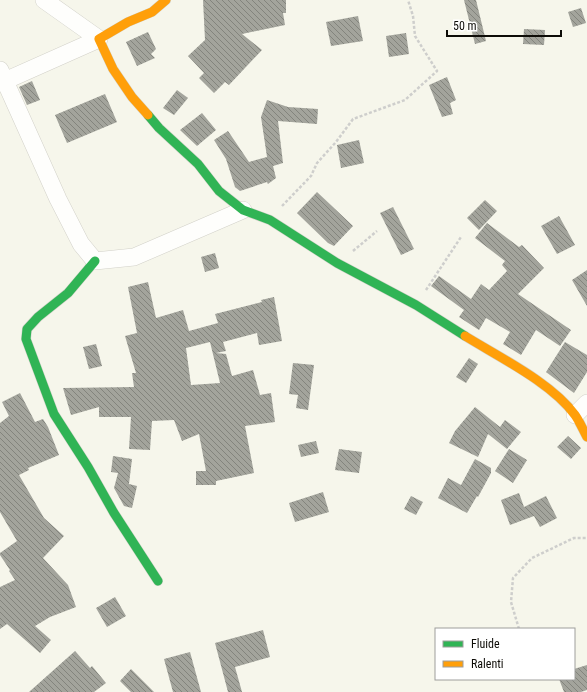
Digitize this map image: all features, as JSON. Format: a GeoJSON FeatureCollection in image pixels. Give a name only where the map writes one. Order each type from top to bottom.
{"type":"FeatureCollection","features":[{"type":"Feature","properties":{"kind":"street"},"geometry":{"type":"LineString","coordinates":[[44,0],[99,39],[113,69],[132,97],[159,128],[198,164],[219,191],[243,210],[270,220],[337,264],[416,305],[483,348],[522,370],[555,394],[575,415],[587,437]]}},
{"type":"Feature","properties":{"kind":"street"},"geometry":{"type":"LineString","coordinates":[[95,261],[81,244],[58,199],[2,78],[99,39],[128,22],[152,12],[166,0]]}},
{"type":"Feature","properties":{"kind":"street"},"geometry":{"type":"LineString","coordinates":[[158,581],[114,513],[88,467],[54,414],[26,339],[27,329],[38,317],[68,293],[95,261],[134,257],[243,210]]}},
{"type":"Feature","properties":{"kind":"street"},"geometry":{"type":"LineString","coordinates":[[575,415],[587,403]]}},
{"type":"Feature","properties":{"kind":"path"},"geometry":{"type":"LineString","coordinates":[[270,220],[311,176],[317,164],[353,119],[405,100],[437,71],[415,36],[413,16],[408,0]]}},
{"type":"Feature","properties":{"kind":"path"},"geometry":{"type":"LineString","coordinates":[[337,264],[377,232]]}},
{"type":"Feature","properties":{"kind":"path"},"geometry":{"type":"LineString","coordinates":[[416,305],[462,237]]}},
{"type":"Feature","properties":{"kind":"path"},"geometry":{"type":"LineString","coordinates":[[519,628],[511,602],[513,578],[532,558],[574,538],[587,538]]}},
{"type":"Feature","properties":{"kind":"building"},"geometry":{"type":"Polygon","coordinates":[[[203,0],[286,0],[286,13],[283,13],[285,25],[242,34],[262,50],[229,85],[225,82],[214,93],[199,78],[204,73],[188,56],[205,40],[203,0]]]}},
{"type":"Feature","properties":{"kind":"building"},"geometry":{"type":"Polygon","coordinates":[[[464,0],[476,0],[486,41],[475,44],[464,0]]]}},
{"type":"Feature","properties":{"kind":"building"},"geometry":{"type":"Polygon","coordinates":[[[581,8],[586,23],[573,27],[568,12],[581,8]]]}},
{"type":"Feature","properties":{"kind":"building"},"geometry":{"type":"Polygon","coordinates":[[[358,16],[363,41],[331,46],[326,22],[358,16]]]}},
{"type":"Feature","properties":{"kind":"building"},"geometry":{"type":"Polygon","coordinates":[[[524,29],[545,30],[544,45],[523,44],[524,29]]]}},
{"type":"Feature","properties":{"kind":"building"},"geometry":{"type":"Polygon","coordinates":[[[148,32],[156,49],[151,54],[155,58],[137,66],[126,42],[148,32]]]}},
{"type":"Feature","properties":{"kind":"building"},"geometry":{"type":"Polygon","coordinates":[[[406,33],[409,54],[389,57],[386,36],[406,33]]]}},
{"type":"Feature","properties":{"kind":"building"},"geometry":{"type":"Polygon","coordinates":[[[447,77],[456,100],[450,103],[453,114],[442,117],[429,85],[447,77]]]}},
{"type":"Feature","properties":{"kind":"building"},"geometry":{"type":"Polygon","coordinates":[[[32,81],[40,100],[27,105],[19,87],[32,81]]]}},
{"type":"Feature","properties":{"kind":"building"},"geometry":{"type":"Polygon","coordinates":[[[177,90],[188,98],[174,115],[163,108],[177,90]]]}},
{"type":"Feature","properties":{"kind":"building"},"geometry":{"type":"Polygon","coordinates":[[[105,94],[117,122],[67,143],[55,115],[105,94]]]}},
{"type":"Feature","properties":{"kind":"building"},"geometry":{"type":"Polygon","coordinates":[[[267,100],[288,107],[318,109],[317,124],[278,121],[283,163],[273,166],[276,178],[268,184],[267,182],[240,191],[235,187],[226,159],[214,140],[228,131],[249,162],[267,157],[261,117],[267,100]]]}},
{"type":"Feature","properties":{"kind":"building"},"geometry":{"type":"Polygon","coordinates":[[[202,113],[216,130],[197,146],[180,130],[202,113]]]}},
{"type":"Feature","properties":{"kind":"building"},"geometry":{"type":"Polygon","coordinates":[[[359,140],[364,163],[341,168],[337,145],[359,140]]]}},
{"type":"Feature","properties":{"kind":"building"},"geometry":{"type":"Polygon","coordinates":[[[317,192],[353,226],[334,246],[328,243],[297,213],[317,192]]]}},
{"type":"Feature","properties":{"kind":"building"},"geometry":{"type":"Polygon","coordinates":[[[485,200],[497,211],[479,230],[467,218],[485,200]]]}},
{"type":"Feature","properties":{"kind":"building"},"geometry":{"type":"Polygon","coordinates":[[[393,207],[414,249],[401,255],[380,213],[393,207]]]}},
{"type":"Feature","properties":{"kind":"building"},"geometry":{"type":"Polygon","coordinates":[[[559,216],[575,245],[557,254],[541,226],[559,216]]]}},
{"type":"Feature","properties":{"kind":"building"},"geometry":{"type":"Polygon","coordinates":[[[487,223],[519,247],[522,245],[544,268],[518,294],[571,330],[560,346],[536,330],[521,355],[503,344],[510,332],[486,318],[479,330],[459,317],[464,310],[431,286],[439,276],[471,299],[481,284],[489,290],[507,271],[502,265],[505,261],[475,238],[487,223]]]}},
{"type":"Feature","properties":{"kind":"building"},"geometry":{"type":"Polygon","coordinates":[[[215,253],[219,268],[205,272],[201,257],[215,253]]]}},
{"type":"Feature","properties":{"kind":"building"},"geometry":{"type":"Polygon","coordinates":[[[587,270],[587,306],[572,280],[587,270]]]}},
{"type":"Feature","properties":{"kind":"building"},"geometry":{"type":"Polygon","coordinates":[[[148,282],[156,318],[183,310],[189,331],[218,323],[215,314],[262,302],[261,300],[274,297],[282,341],[259,345],[257,333],[223,342],[226,351],[216,353],[226,354],[232,376],[253,370],[260,395],[271,393],[275,422],[245,426],[254,473],[216,481],[216,485],[196,485],[196,471],[206,471],[199,434],[182,441],[174,420],[152,421],[150,450],[129,449],[131,417],[99,417],[99,407],[71,415],[63,388],[134,387],[132,373],[136,373],[125,336],[137,333],[128,287],[148,282]],[[210,342],[186,348],[191,385],[220,383],[210,342]]]}},
{"type":"Feature","properties":{"kind":"building"},"geometry":{"type":"Polygon","coordinates":[[[565,342],[587,355],[587,372],[574,393],[546,372],[565,342]]]}},
{"type":"Feature","properties":{"kind":"building"},"geometry":{"type":"Polygon","coordinates":[[[96,344],[102,366],[89,369],[83,347],[96,344]]]}},
{"type":"Feature","properties":{"kind":"building"},"geometry":{"type":"Polygon","coordinates":[[[469,358],[478,364],[466,383],[456,377],[469,358]]]}},
{"type":"Feature","properties":{"kind":"building"},"geometry":{"type":"Polygon","coordinates":[[[293,363],[314,365],[308,410],[296,408],[298,395],[289,394],[293,363]]]}},
{"type":"Feature","properties":{"kind":"building"},"geometry":{"type":"Polygon","coordinates":[[[20,393],[35,422],[43,419],[48,427],[59,455],[28,468],[29,470],[19,475],[44,518],[64,536],[43,558],[68,585],[76,607],[50,617],[35,626],[51,640],[40,653],[7,624],[0,629],[0,587],[15,580],[0,553],[17,541],[0,512],[0,423],[9,416],[2,402],[20,393]]]}},
{"type":"Feature","properties":{"kind":"building"},"geometry":{"type":"Polygon","coordinates":[[[475,407],[500,427],[505,420],[521,432],[507,449],[488,434],[478,457],[449,443],[455,431],[475,407]]]}},
{"type":"Feature","properties":{"kind":"building"},"geometry":{"type":"Polygon","coordinates":[[[568,436],[581,448],[571,459],[557,447],[568,436]]]}},
{"type":"Feature","properties":{"kind":"building"},"geometry":{"type":"Polygon","coordinates":[[[316,441],[319,453],[301,457],[298,445],[316,441]]]}},
{"type":"Feature","properties":{"kind":"building"},"geometry":{"type":"Polygon","coordinates":[[[339,449],[362,452],[359,473],[335,470],[339,449]]]}},
{"type":"Feature","properties":{"kind":"building"},"geometry":{"type":"Polygon","coordinates":[[[509,449],[527,460],[513,483],[495,471],[509,449]]]}},
{"type":"Feature","properties":{"kind":"building"},"geometry":{"type":"Polygon","coordinates":[[[113,456],[132,459],[129,484],[137,486],[132,508],[124,506],[114,488],[118,473],[111,472],[113,456]]]}},
{"type":"Feature","properties":{"kind":"building"},"geometry":{"type":"Polygon","coordinates":[[[475,459],[491,468],[491,473],[478,497],[477,496],[467,513],[438,498],[448,478],[461,485],[475,459]]]}},
{"type":"Feature","properties":{"kind":"building"},"geometry":{"type":"Polygon","coordinates":[[[323,492],[329,512],[295,522],[289,503],[323,492]]]}},
{"type":"Feature","properties":{"kind":"building"},"geometry":{"type":"Polygon","coordinates":[[[519,493],[524,507],[546,496],[557,518],[540,527],[534,516],[510,525],[501,500],[519,493]]]}},
{"type":"Feature","properties":{"kind":"building"},"geometry":{"type":"Polygon","coordinates":[[[411,496],[423,502],[416,515],[404,509],[411,496]]]}},
{"type":"Feature","properties":{"kind":"building"},"geometry":{"type":"Polygon","coordinates":[[[115,597],[126,616],[107,627],[96,608],[115,597]]]}},
{"type":"Feature","properties":{"kind":"building"},"geometry":{"type":"Polygon","coordinates":[[[263,630],[270,657],[235,667],[242,692],[228,692],[215,643],[263,630]]]}},
{"type":"Feature","properties":{"kind":"building"},"geometry":{"type":"Polygon","coordinates":[[[75,651],[90,668],[92,666],[106,683],[94,692],[29,692],[75,651]]]}},
{"type":"Feature","properties":{"kind":"building"},"geometry":{"type":"Polygon","coordinates":[[[190,652],[201,692],[173,692],[164,659],[190,652]]]}},
{"type":"Feature","properties":{"kind":"building"},"geometry":{"type":"Polygon","coordinates":[[[587,665],[587,690],[581,692],[564,692],[559,680],[575,680],[575,669],[587,665]]]}},
{"type":"Feature","properties":{"kind":"building"},"geometry":{"type":"Polygon","coordinates":[[[131,669],[154,692],[131,692],[120,681],[131,669]]]}},
{"type":"Feature","properties":{"kind":"traffic: fast"},"geometry":{"type":"LineString","coordinates":[[148,115],[159,128],[198,164],[219,191],[243,210],[270,220],[337,263],[416,305],[465,336]]}},
{"type":"Feature","properties":{"kind":"traffic: fast"},"geometry":{"type":"LineString","coordinates":[[95,261],[68,293],[38,317],[27,329],[26,339],[54,414],[88,467],[114,513],[158,581]]}},
{"type":"Feature","properties":{"kind":"traffic: slow"},"geometry":{"type":"LineString","coordinates":[[148,115],[132,97],[113,69],[99,39],[128,22],[152,12],[166,0]]}},
{"type":"Feature","properties":{"kind":"traffic: slow"},"geometry":{"type":"LineString","coordinates":[[465,336],[524,371],[553,392],[575,415],[587,437]]}}]}
